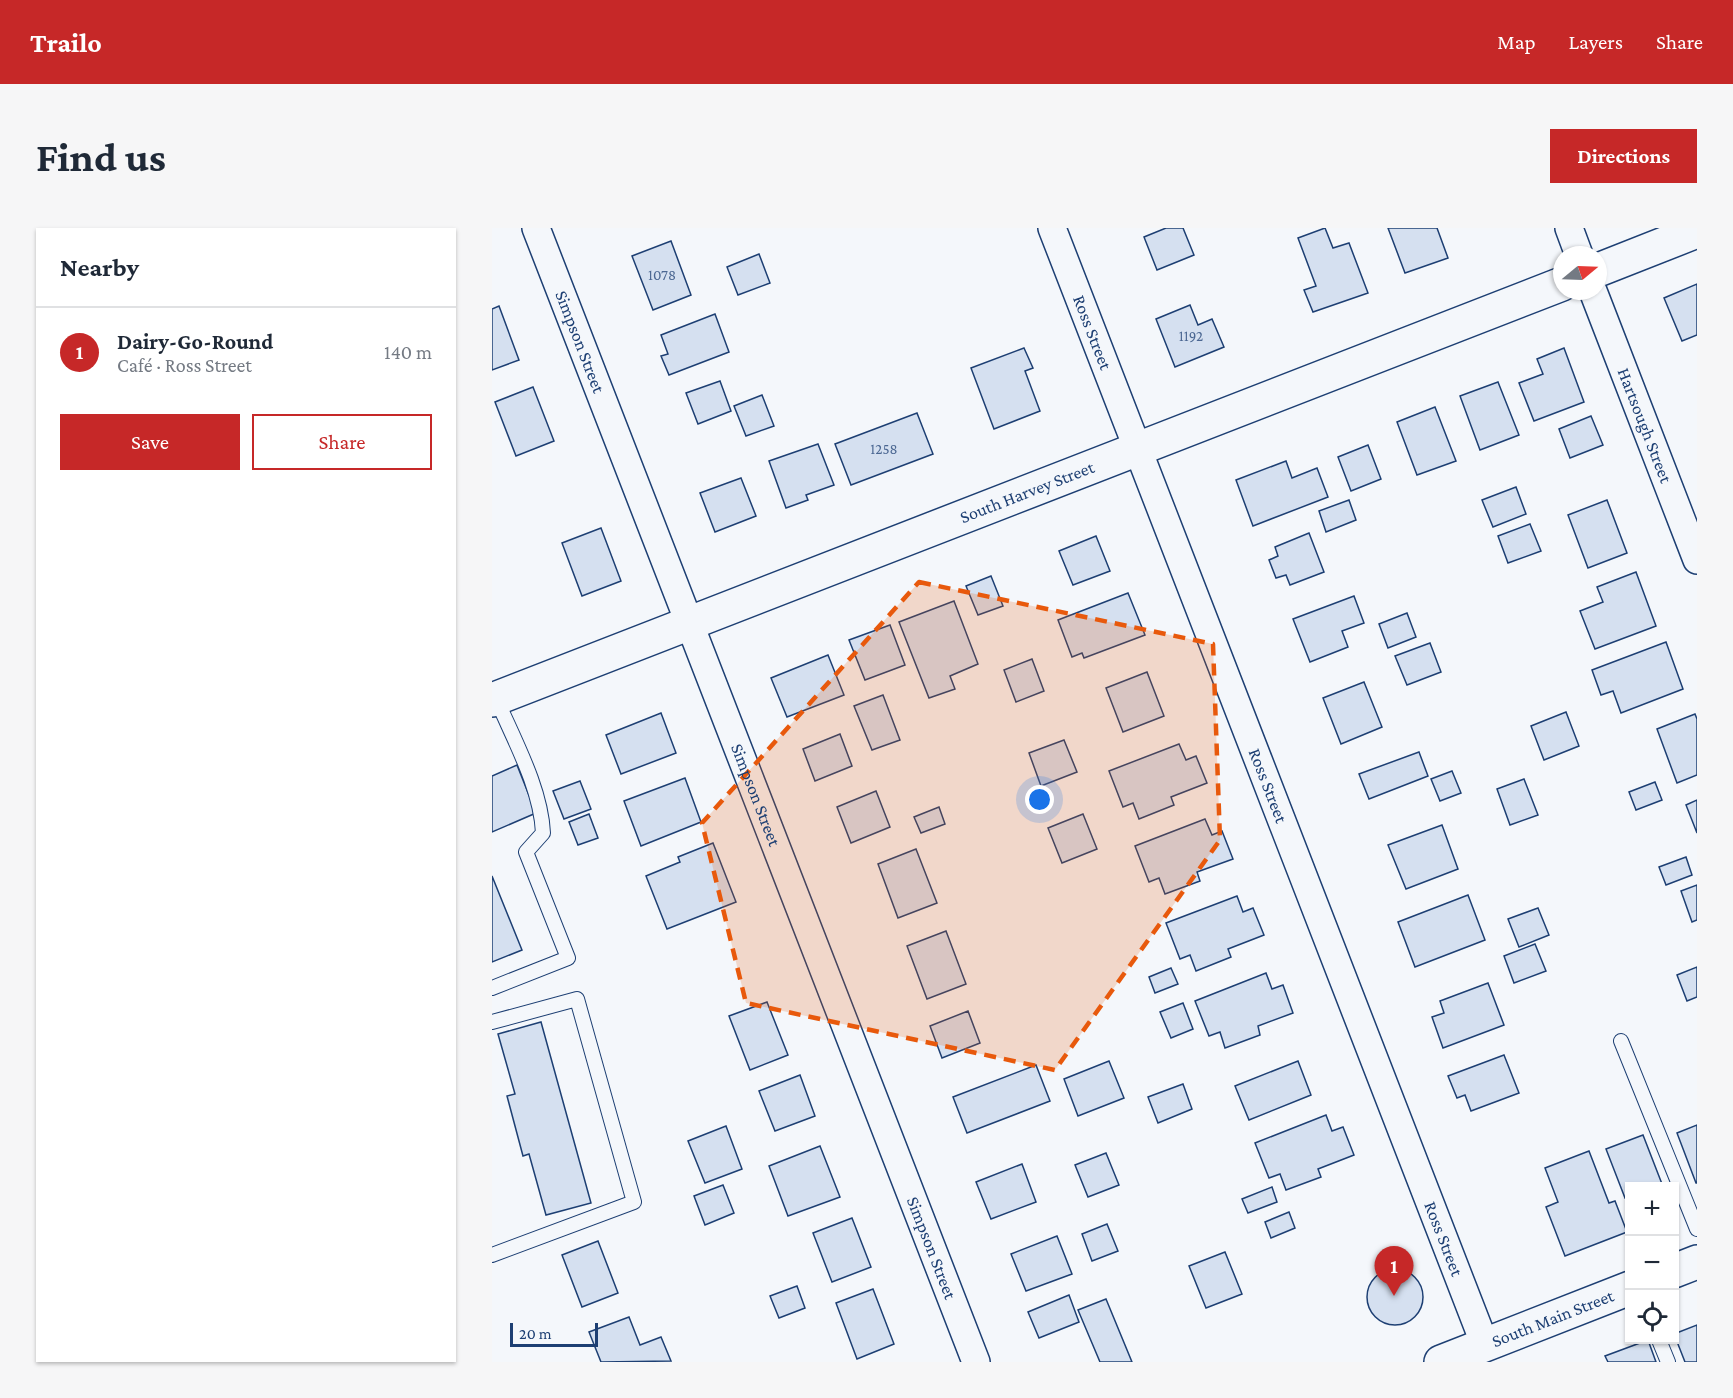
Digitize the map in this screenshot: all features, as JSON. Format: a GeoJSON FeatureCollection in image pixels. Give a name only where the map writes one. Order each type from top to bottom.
{"type":"FeatureCollection","features":[{"type":"Feature","properties":{"kind":"street","name":"Simpson Street"},"geometry":{"type":"LineString","coordinates":[[536,228],[976,1362]]}},
{"type":"Feature","properties":{"kind":"street","name":"Ross Street"},"geometry":{"type":"LineString","coordinates":[[1052,228],[1137,449],[1468,1355]]}},
{"type":"Feature","properties":{"kind":"street"},"geometry":{"type":"LineString","coordinates":[[1569,228],[1576,246]]}},
{"type":"Feature","properties":{"kind":"street"},"geometry":{"type":"LineString","coordinates":[[1607,266],[1697,231]]}},
{"type":"Feature","properties":{"kind":"street","name":"South Harvey Street"},"geometry":{"type":"LineString","coordinates":[[494,699],[1553,287]]}},
{"type":"Feature","properties":{"kind":"street","name":"Hartsough Street"},"geometry":{"type":"LineString","coordinates":[[1596,300],[1697,560]]}},
{"type":"Feature","properties":{"kind":"street","name":"South Main Street"},"geometry":{"type":"LineString","coordinates":[[1468,1355],[1625,1290]]}},
{"type":"Feature","properties":{"kind":"lane"},"geometry":{"type":"LineString","coordinates":[[492,988],[568,958],[526,852],[543,833],[542,813],[534,787],[494,699]]}},
{"type":"Feature","properties":{"kind":"lane"},"geometry":{"type":"LineString","coordinates":[[492,1022],[577,999],[634,1202],[492,1255]]}},
{"type":"Feature","properties":{"kind":"lane"},"geometry":{"type":"LineString","coordinates":[[1621,1041],[1697,1229]]}},
{"type":"Feature","properties":{"kind":"lane"},"geometry":{"type":"LineString","coordinates":[[1661,1344],[1668,1362]]}},
{"type":"Feature","properties":{"kind":"highlighted area"},"geometry":{"type":"Polygon","coordinates":[[[919,582],[1213,644],[1220,840],[1055,1070],[746,1003],[702,823],[919,582]]]}},
{"type":"Feature","properties":{"kind":"building"},"geometry":{"type":"Polygon","coordinates":[[[1166,228],[1183,228],[1194,255],[1157,270],[1144,237],[1166,228]]]}},
{"type":"Feature","properties":{"kind":"building"},"geometry":{"type":"Polygon","coordinates":[[[1325,228],[1333,248],[1349,243],[1368,293],[1313,312],[1304,290],[1316,286],[1298,238],[1325,228]]]}},
{"type":"Feature","properties":{"kind":"building"},"geometry":{"type":"Polygon","coordinates":[[[1388,228],[1437,228],[1448,258],[1405,273],[1388,228]]]}},
{"type":"Feature","properties":{"kind":"building"},"geometry":{"type":"Polygon","coordinates":[[[671,241],[691,295],[653,310],[632,256],[671,241]]]}},
{"type":"Feature","properties":{"kind":"building"},"geometry":{"type":"Polygon","coordinates":[[[759,254],[770,283],[738,295],[727,267],[759,254]]]}},
{"type":"Feature","properties":{"kind":"building"},"geometry":{"type":"Polygon","coordinates":[[[1697,284],[1697,335],[1682,341],[1664,298],[1697,284]]]}},
{"type":"Feature","properties":{"kind":"building"},"geometry":{"type":"Polygon","coordinates":[[[1190,305],[1198,325],[1212,319],[1224,347],[1175,367],[1156,319],[1190,305]]]}},
{"type":"Feature","properties":{"kind":"building"},"geometry":{"type":"Polygon","coordinates":[[[499,306],[519,360],[492,370],[492,309],[499,306]]]}},
{"type":"Feature","properties":{"kind":"building"},"geometry":{"type":"Polygon","coordinates":[[[715,314],[729,352],[669,375],[661,356],[668,354],[661,335],[715,314]]]}},
{"type":"Feature","properties":{"kind":"building"},"geometry":{"type":"Polygon","coordinates":[[[1024,348],[1033,368],[1025,371],[1040,411],[994,429],[971,368],[1024,348]]]}},
{"type":"Feature","properties":{"kind":"building"},"geometry":{"type":"Polygon","coordinates":[[[1564,348],[1584,402],[1534,421],[1519,383],[1543,374],[1537,359],[1564,348]]]}},
{"type":"Feature","properties":{"kind":"building"},"geometry":{"type":"Polygon","coordinates":[[[720,381],[731,411],[698,424],[686,393],[720,381]]]}},
{"type":"Feature","properties":{"kind":"building"},"geometry":{"type":"Polygon","coordinates":[[[1498,382],[1519,435],[1480,450],[1460,396],[1498,382]]]}},
{"type":"Feature","properties":{"kind":"building"},"geometry":{"type":"Polygon","coordinates":[[[533,387],[554,441],[516,456],[495,402],[533,387]]]}},
{"type":"Feature","properties":{"kind":"building"},"geometry":{"type":"Polygon","coordinates":[[[762,395],[774,426],[746,436],[734,406],[762,395]]]}},
{"type":"Feature","properties":{"kind":"building"},"geometry":{"type":"Polygon","coordinates":[[[1435,407],[1456,461],[1417,475],[1397,422],[1435,407]]]}},
{"type":"Feature","properties":{"kind":"building"},"geometry":{"type":"Polygon","coordinates":[[[917,413],[933,454],[851,485],[835,444],[917,413]]]}},
{"type":"Feature","properties":{"kind":"building"},"geometry":{"type":"Polygon","coordinates":[[[1591,416],[1603,445],[1570,458],[1559,429],[1591,416]]]}},
{"type":"Feature","properties":{"kind":"building"},"geometry":{"type":"Polygon","coordinates":[[[818,444],[834,485],[806,495],[808,500],[786,508],[769,461],[818,444]]]}},
{"type":"Feature","properties":{"kind":"building"},"geometry":{"type":"Polygon","coordinates":[[[1368,445],[1381,479],[1351,491],[1338,457],[1368,445]]]}},
{"type":"Feature","properties":{"kind":"building"},"geometry":{"type":"Polygon","coordinates":[[[1286,461],[1292,478],[1317,468],[1328,497],[1253,526],[1236,480],[1286,461]]]}},
{"type":"Feature","properties":{"kind":"building"},"geometry":{"type":"Polygon","coordinates":[[[741,478],[756,516],[715,532],[700,493],[741,478]]]}},
{"type":"Feature","properties":{"kind":"building"},"geometry":{"type":"Polygon","coordinates":[[[1516,487],[1526,514],[1493,527],[1482,500],[1516,487]]]}},
{"type":"Feature","properties":{"kind":"building"},"geometry":{"type":"Polygon","coordinates":[[[1349,500],[1356,520],[1326,532],[1319,511],[1349,500]]]}},
{"type":"Feature","properties":{"kind":"building"},"geometry":{"type":"Polygon","coordinates":[[[1607,500],[1627,553],[1588,568],[1568,515],[1607,500]]]}},
{"type":"Feature","properties":{"kind":"building"},"geometry":{"type":"Polygon","coordinates":[[[1530,524],[1541,551],[1508,563],[1498,536],[1530,524]]]}},
{"type":"Feature","properties":{"kind":"building"},"geometry":{"type":"Polygon","coordinates":[[[601,528],[621,581],[582,596],[562,543],[601,528]]]}},
{"type":"Feature","properties":{"kind":"building"},"geometry":{"type":"Polygon","coordinates":[[[1309,533],[1324,572],[1290,585],[1286,575],[1276,578],[1269,560],[1278,556],[1275,547],[1309,533]]]}},
{"type":"Feature","properties":{"kind":"building"},"geometry":{"type":"Polygon","coordinates":[[[1096,536],[1110,571],[1073,585],[1059,551],[1096,536]]]}},
{"type":"Feature","properties":{"kind":"building"},"geometry":{"type":"Polygon","coordinates":[[[1636,572],[1656,626],[1595,649],[1580,611],[1603,602],[1597,587],[1636,572]]]}},
{"type":"Feature","properties":{"kind":"building"},"geometry":{"type":"Polygon","coordinates":[[[991,576],[1003,606],[978,615],[966,586],[991,576]]]}},
{"type":"Feature","properties":{"kind":"building"},"geometry":{"type":"Polygon","coordinates":[[[1128,593],[1145,635],[1084,658],[1082,653],[1072,657],[1058,620],[1128,593]]]}},
{"type":"Feature","properties":{"kind":"building"},"geometry":{"type":"Polygon","coordinates":[[[1354,596],[1364,623],[1342,631],[1348,647],[1310,662],[1293,619],[1354,596]]]}},
{"type":"Feature","properties":{"kind":"building"},"geometry":{"type":"Polygon","coordinates":[[[954,601],[978,664],[950,676],[955,689],[929,698],[899,622],[954,601]]]}},
{"type":"Feature","properties":{"kind":"building"},"geometry":{"type":"Polygon","coordinates":[[[1407,613],[1416,637],[1388,648],[1379,624],[1407,613]]]}},
{"type":"Feature","properties":{"kind":"building"},"geometry":{"type":"Polygon","coordinates":[[[890,625],[905,665],[865,680],[849,640],[890,625]]]}},
{"type":"Feature","properties":{"kind":"building"},"geometry":{"type":"Polygon","coordinates":[[[1666,642],[1683,689],[1621,713],[1613,691],[1601,695],[1592,670],[1666,642]]]}},
{"type":"Feature","properties":{"kind":"building"},"geometry":{"type":"Polygon","coordinates":[[[1430,643],[1441,672],[1407,685],[1395,656],[1430,643]]]}},
{"type":"Feature","properties":{"kind":"building"},"geometry":{"type":"Polygon","coordinates":[[[828,655],[844,695],[787,717],[771,678],[828,655]]]}},
{"type":"Feature","properties":{"kind":"building"},"geometry":{"type":"Polygon","coordinates":[[[1032,659],[1044,691],[1016,702],[1004,670],[1032,659]]]}},
{"type":"Feature","properties":{"kind":"building"},"geometry":{"type":"Polygon","coordinates":[[[1147,672],[1164,716],[1123,732],[1106,688],[1147,672]]]}},
{"type":"Feature","properties":{"kind":"building"},"geometry":{"type":"Polygon","coordinates":[[[1364,682],[1382,727],[1341,744],[1323,698],[1364,682]]]}},
{"type":"Feature","properties":{"kind":"building"},"geometry":{"type":"Polygon","coordinates":[[[883,695],[900,740],[872,750],[854,706],[883,695]]]}},
{"type":"Feature","properties":{"kind":"building"},"geometry":{"type":"Polygon","coordinates":[[[1566,712],[1579,746],[1544,760],[1531,726],[1566,712]]]}},
{"type":"Feature","properties":{"kind":"building"},"geometry":{"type":"Polygon","coordinates":[[[661,713],[676,753],[621,774],[606,735],[661,713]]]}},
{"type":"Feature","properties":{"kind":"building"},"geometry":{"type":"Polygon","coordinates":[[[1695,714],[1697,719],[1697,775],[1677,783],[1657,729],[1695,714]]]}},
{"type":"Feature","properties":{"kind":"building"},"geometry":{"type":"Polygon","coordinates":[[[840,734],[852,766],[815,781],[803,749],[840,734]]]}},
{"type":"Feature","properties":{"kind":"building"},"geometry":{"type":"Polygon","coordinates":[[[1064,740],[1077,772],[1041,786],[1029,753],[1064,740]]]}},
{"type":"Feature","properties":{"kind":"building"},"geometry":{"type":"Polygon","coordinates":[[[1179,744],[1186,760],[1196,756],[1207,783],[1171,797],[1174,805],[1139,819],[1133,803],[1123,807],[1109,771],[1179,744]]]}},
{"type":"Feature","properties":{"kind":"building"},"geometry":{"type":"Polygon","coordinates":[[[1419,752],[1428,776],[1369,799],[1359,774],[1419,752]]]}},
{"type":"Feature","properties":{"kind":"building"},"geometry":{"type":"Polygon","coordinates":[[[517,765],[536,813],[492,832],[492,776],[517,765]]]}},
{"type":"Feature","properties":{"kind":"building"},"geometry":{"type":"Polygon","coordinates":[[[1452,771],[1461,793],[1440,801],[1431,779],[1452,771]]]}},
{"type":"Feature","properties":{"kind":"building"},"geometry":{"type":"Polygon","coordinates":[[[685,778],[701,822],[641,846],[624,801],[685,778]]]}},
{"type":"Feature","properties":{"kind":"building"},"geometry":{"type":"Polygon","coordinates":[[[1524,779],[1538,815],[1510,825],[1497,789],[1524,779]]]}},
{"type":"Feature","properties":{"kind":"building"},"geometry":{"type":"Polygon","coordinates":[[[580,781],[591,809],[564,819],[553,791],[580,781]]]}},
{"type":"Feature","properties":{"kind":"building"},"geometry":{"type":"Polygon","coordinates":[[[1655,782],[1662,800],[1636,810],[1629,792],[1655,782]]]}},
{"type":"Feature","properties":{"kind":"building"},"geometry":{"type":"Polygon","coordinates":[[[876,791],[890,827],[851,843],[837,807],[876,791]]]}},
{"type":"Feature","properties":{"kind":"building"},"geometry":{"type":"Polygon","coordinates":[[[1697,800],[1697,833],[1686,805],[1697,800]]]}},
{"type":"Feature","properties":{"kind":"building"},"geometry":{"type":"Polygon","coordinates":[[[939,807],[945,824],[921,833],[914,817],[939,807]]]}},
{"type":"Feature","properties":{"kind":"building"},"geometry":{"type":"Polygon","coordinates":[[[589,814],[598,838],[578,845],[569,822],[589,814]]]}},
{"type":"Feature","properties":{"kind":"building"},"geometry":{"type":"Polygon","coordinates":[[[1083,814],[1097,849],[1062,863],[1048,828],[1083,814]]]}},
{"type":"Feature","properties":{"kind":"building"},"geometry":{"type":"Polygon","coordinates":[[[1205,819],[1212,835],[1222,831],[1233,859],[1197,872],[1200,881],[1165,894],[1159,878],[1149,882],[1135,846],[1205,819]]]}},
{"type":"Feature","properties":{"kind":"building"},"geometry":{"type":"Polygon","coordinates":[[[1442,825],[1458,869],[1406,889],[1388,845],[1442,825]]]}},
{"type":"Feature","properties":{"kind":"building"},"geometry":{"type":"Polygon","coordinates":[[[713,843],[736,902],[667,929],[646,876],[680,862],[678,857],[713,843]]]}},
{"type":"Feature","properties":{"kind":"building"},"geometry":{"type":"Polygon","coordinates":[[[916,849],[937,903],[898,918],[878,864],[916,849]]]}},
{"type":"Feature","properties":{"kind":"building"},"geometry":{"type":"Polygon","coordinates":[[[1686,857],[1692,875],[1666,885],[1659,867],[1686,857]]]}},
{"type":"Feature","properties":{"kind":"building"},"geometry":{"type":"Polygon","coordinates":[[[492,876],[522,950],[492,962],[492,876]]]}},
{"type":"Feature","properties":{"kind":"building"},"geometry":{"type":"Polygon","coordinates":[[[1697,885],[1697,920],[1692,922],[1681,891],[1697,885]]]}},
{"type":"Feature","properties":{"kind":"building"},"geometry":{"type":"Polygon","coordinates":[[[1468,895],[1485,940],[1415,967],[1398,922],[1468,895]]]}},
{"type":"Feature","properties":{"kind":"building"},"geometry":{"type":"Polygon","coordinates":[[[1237,896],[1243,912],[1253,908],[1264,935],[1228,949],[1231,957],[1196,971],[1190,955],[1180,959],[1166,923],[1237,896]]]}},
{"type":"Feature","properties":{"kind":"building"},"geometry":{"type":"Polygon","coordinates":[[[1538,908],[1549,935],[1519,947],[1508,919],[1538,908]]]}},
{"type":"Feature","properties":{"kind":"building"},"geometry":{"type":"Polygon","coordinates":[[[946,931],[966,984],[927,999],[907,946],[946,931]]]}},
{"type":"Feature","properties":{"kind":"building"},"geometry":{"type":"Polygon","coordinates":[[[1535,944],[1546,971],[1514,983],[1504,956],[1535,944]]]}},
{"type":"Feature","properties":{"kind":"building"},"geometry":{"type":"Polygon","coordinates":[[[1697,967],[1697,997],[1687,1001],[1677,975],[1697,967]]]}},
{"type":"Feature","properties":{"kind":"building"},"geometry":{"type":"Polygon","coordinates":[[[1171,968],[1178,984],[1155,993],[1149,977],[1171,968]]]}},
{"type":"Feature","properties":{"kind":"building"},"geometry":{"type":"Polygon","coordinates":[[[1266,973],[1272,989],[1283,985],[1293,1013],[1258,1026],[1260,1035],[1225,1048],[1220,1032],[1209,1036],[1195,1001],[1266,973]]]}},
{"type":"Feature","properties":{"kind":"building"},"geometry":{"type":"Polygon","coordinates":[[[1488,983],[1504,1025],[1443,1048],[1432,1017],[1444,1013],[1440,1001],[1488,983]]]}},
{"type":"Feature","properties":{"kind":"building"},"geometry":{"type":"Polygon","coordinates":[[[767,1002],[788,1055],[750,1070],[729,1016],[767,1002]]]}},
{"type":"Feature","properties":{"kind":"building"},"geometry":{"type":"Polygon","coordinates":[[[1183,1003],[1193,1029],[1171,1038],[1160,1012],[1183,1003]]]}},
{"type":"Feature","properties":{"kind":"building"},"geometry":{"type":"Polygon","coordinates":[[[968,1011],[980,1043],[942,1058],[930,1026],[968,1011]]]}},
{"type":"Feature","properties":{"kind":"building"},"geometry":{"type":"Polygon","coordinates":[[[541,1022],[591,1203],[546,1215],[529,1154],[523,1156],[507,1096],[515,1094],[498,1034],[541,1022]]]}},
{"type":"Feature","properties":{"kind":"building"},"geometry":{"type":"Polygon","coordinates":[[[1504,1055],[1519,1093],[1471,1111],[1465,1095],[1457,1098],[1448,1076],[1504,1055]]]}},
{"type":"Feature","properties":{"kind":"building"},"geometry":{"type":"Polygon","coordinates":[[[1109,1061],[1124,1098],[1078,1116],[1064,1079],[1109,1061]]]}},
{"type":"Feature","properties":{"kind":"building"},"geometry":{"type":"Polygon","coordinates":[[[1298,1061],[1311,1095],[1249,1120],[1235,1086],[1298,1061]]]}},
{"type":"Feature","properties":{"kind":"building"},"geometry":{"type":"Polygon","coordinates":[[[1036,1065],[1050,1101],[967,1133],[953,1097],[1036,1065]]]}},
{"type":"Feature","properties":{"kind":"building"},"geometry":{"type":"Polygon","coordinates":[[[800,1075],[815,1116],[775,1131],[759,1091],[800,1075]]]}},
{"type":"Feature","properties":{"kind":"building"},"geometry":{"type":"Polygon","coordinates":[[[1183,1084],[1192,1109],[1158,1123],[1148,1097],[1183,1084]]]}},
{"type":"Feature","properties":{"kind":"building"},"geometry":{"type":"Polygon","coordinates":[[[1326,1115],[1332,1131],[1343,1127],[1354,1155],[1318,1169],[1321,1177],[1286,1190],[1280,1174],[1269,1178],[1255,1143],[1326,1115]]]}},
{"type":"Feature","properties":{"kind":"building"},"geometry":{"type":"Polygon","coordinates":[[[1697,1125],[1697,1183],[1696,1183],[1677,1133],[1697,1125]]]}},
{"type":"Feature","properties":{"kind":"building"},"geometry":{"type":"Polygon","coordinates":[[[726,1126],[742,1169],[705,1183],[688,1141],[726,1126]]]}},
{"type":"Feature","properties":{"kind":"building"},"geometry":{"type":"Polygon","coordinates":[[[1643,1135],[1661,1182],[1625,1182],[1625,1198],[1606,1149],[1643,1135]]]}},
{"type":"Feature","properties":{"kind":"building"},"geometry":{"type":"Polygon","coordinates":[[[820,1146],[840,1197],[788,1216],[769,1166],[820,1146]]]}},
{"type":"Feature","properties":{"kind":"building"},"geometry":{"type":"Polygon","coordinates":[[[1589,1151],[1609,1203],[1615,1201],[1625,1233],[1565,1256],[1546,1207],[1558,1202],[1545,1168],[1589,1151]]]}},
{"type":"Feature","properties":{"kind":"building"},"geometry":{"type":"Polygon","coordinates":[[[1106,1153],[1119,1185],[1088,1197],[1075,1165],[1106,1153]]]}},
{"type":"Feature","properties":{"kind":"building"},"geometry":{"type":"Polygon","coordinates":[[[1022,1164],[1036,1202],[991,1219],[976,1182],[1022,1164]]]}},
{"type":"Feature","properties":{"kind":"building"},"geometry":{"type":"Polygon","coordinates":[[[723,1185],[734,1213],[705,1225],[694,1196],[723,1185]]]}},
{"type":"Feature","properties":{"kind":"building"},"geometry":{"type":"Polygon","coordinates":[[[1272,1187],[1277,1202],[1248,1213],[1242,1199],[1272,1187]]]}},
{"type":"Feature","properties":{"kind":"building"},"geometry":{"type":"Polygon","coordinates":[[[1289,1212],[1295,1228],[1271,1238],[1265,1222],[1289,1212]]]}},
{"type":"Feature","properties":{"kind":"building"},"geometry":{"type":"Polygon","coordinates":[[[852,1218],[871,1267],[832,1282],[813,1233],[852,1218]]]}},
{"type":"Feature","properties":{"kind":"building"},"geometry":{"type":"Polygon","coordinates":[[[1107,1224],[1118,1251],[1092,1261],[1082,1234],[1107,1224]]]}},
{"type":"Feature","properties":{"kind":"building"},"geometry":{"type":"Polygon","coordinates":[[[1057,1236],[1072,1274],[1026,1291],[1011,1254],[1057,1236]]]}},
{"type":"Feature","properties":{"kind":"building"},"geometry":{"type":"Polygon","coordinates":[[[598,1241],[618,1293],[582,1307],[562,1255],[598,1241]]]}},
{"type":"Feature","properties":{"kind":"building"},"geometry":{"type":"Polygon","coordinates":[[[1225,1252],[1242,1294],[1206,1308],[1189,1266],[1225,1252]]]}},
{"type":"Feature","properties":{"kind":"building"},"geometry":{"type":"Polygon","coordinates":[[[1389,1269],[1401,1269],[1411,1273],[1419,1281],[1423,1297],[1419,1313],[1411,1321],[1401,1325],[1389,1325],[1379,1321],[1371,1313],[1367,1303],[1367,1291],[1371,1281],[1379,1273],[1389,1269]]]}},
{"type":"Feature","properties":{"kind":"building"},"geometry":{"type":"Polygon","coordinates":[[[797,1286],[805,1308],[779,1318],[770,1296],[797,1286]]]}},
{"type":"Feature","properties":{"kind":"building"},"geometry":{"type":"Polygon","coordinates":[[[873,1289],[894,1344],[857,1359],[836,1303],[873,1289]]]}},
{"type":"Feature","properties":{"kind":"building"},"geometry":{"type":"Polygon","coordinates":[[[1069,1295],[1079,1322],[1039,1338],[1028,1312],[1069,1295]]]}},
{"type":"Feature","properties":{"kind":"building"},"geometry":{"type":"Polygon","coordinates":[[[1106,1299],[1132,1362],[1100,1362],[1078,1310],[1106,1299]]]}},
{"type":"Feature","properties":{"kind":"building"},"geometry":{"type":"Polygon","coordinates":[[[629,1317],[640,1345],[661,1337],[671,1361],[601,1362],[589,1332],[629,1317]]]}},
{"type":"Feature","properties":{"kind":"building"},"geometry":{"type":"Polygon","coordinates":[[[1697,1325],[1697,1362],[1685,1362],[1678,1344],[1679,1332],[1697,1325]]]}},
{"type":"Feature","properties":{"kind":"building"},"geometry":{"type":"Polygon","coordinates":[[[1637,1344],[1649,1344],[1656,1362],[1608,1362],[1605,1356],[1637,1344]]]}},
{"type":"Feature","properties":{"kind":"place","name":"Dairy-Go-Round"},"geometry":{"type":"Point","coordinates":[1394,1296]}}]}
